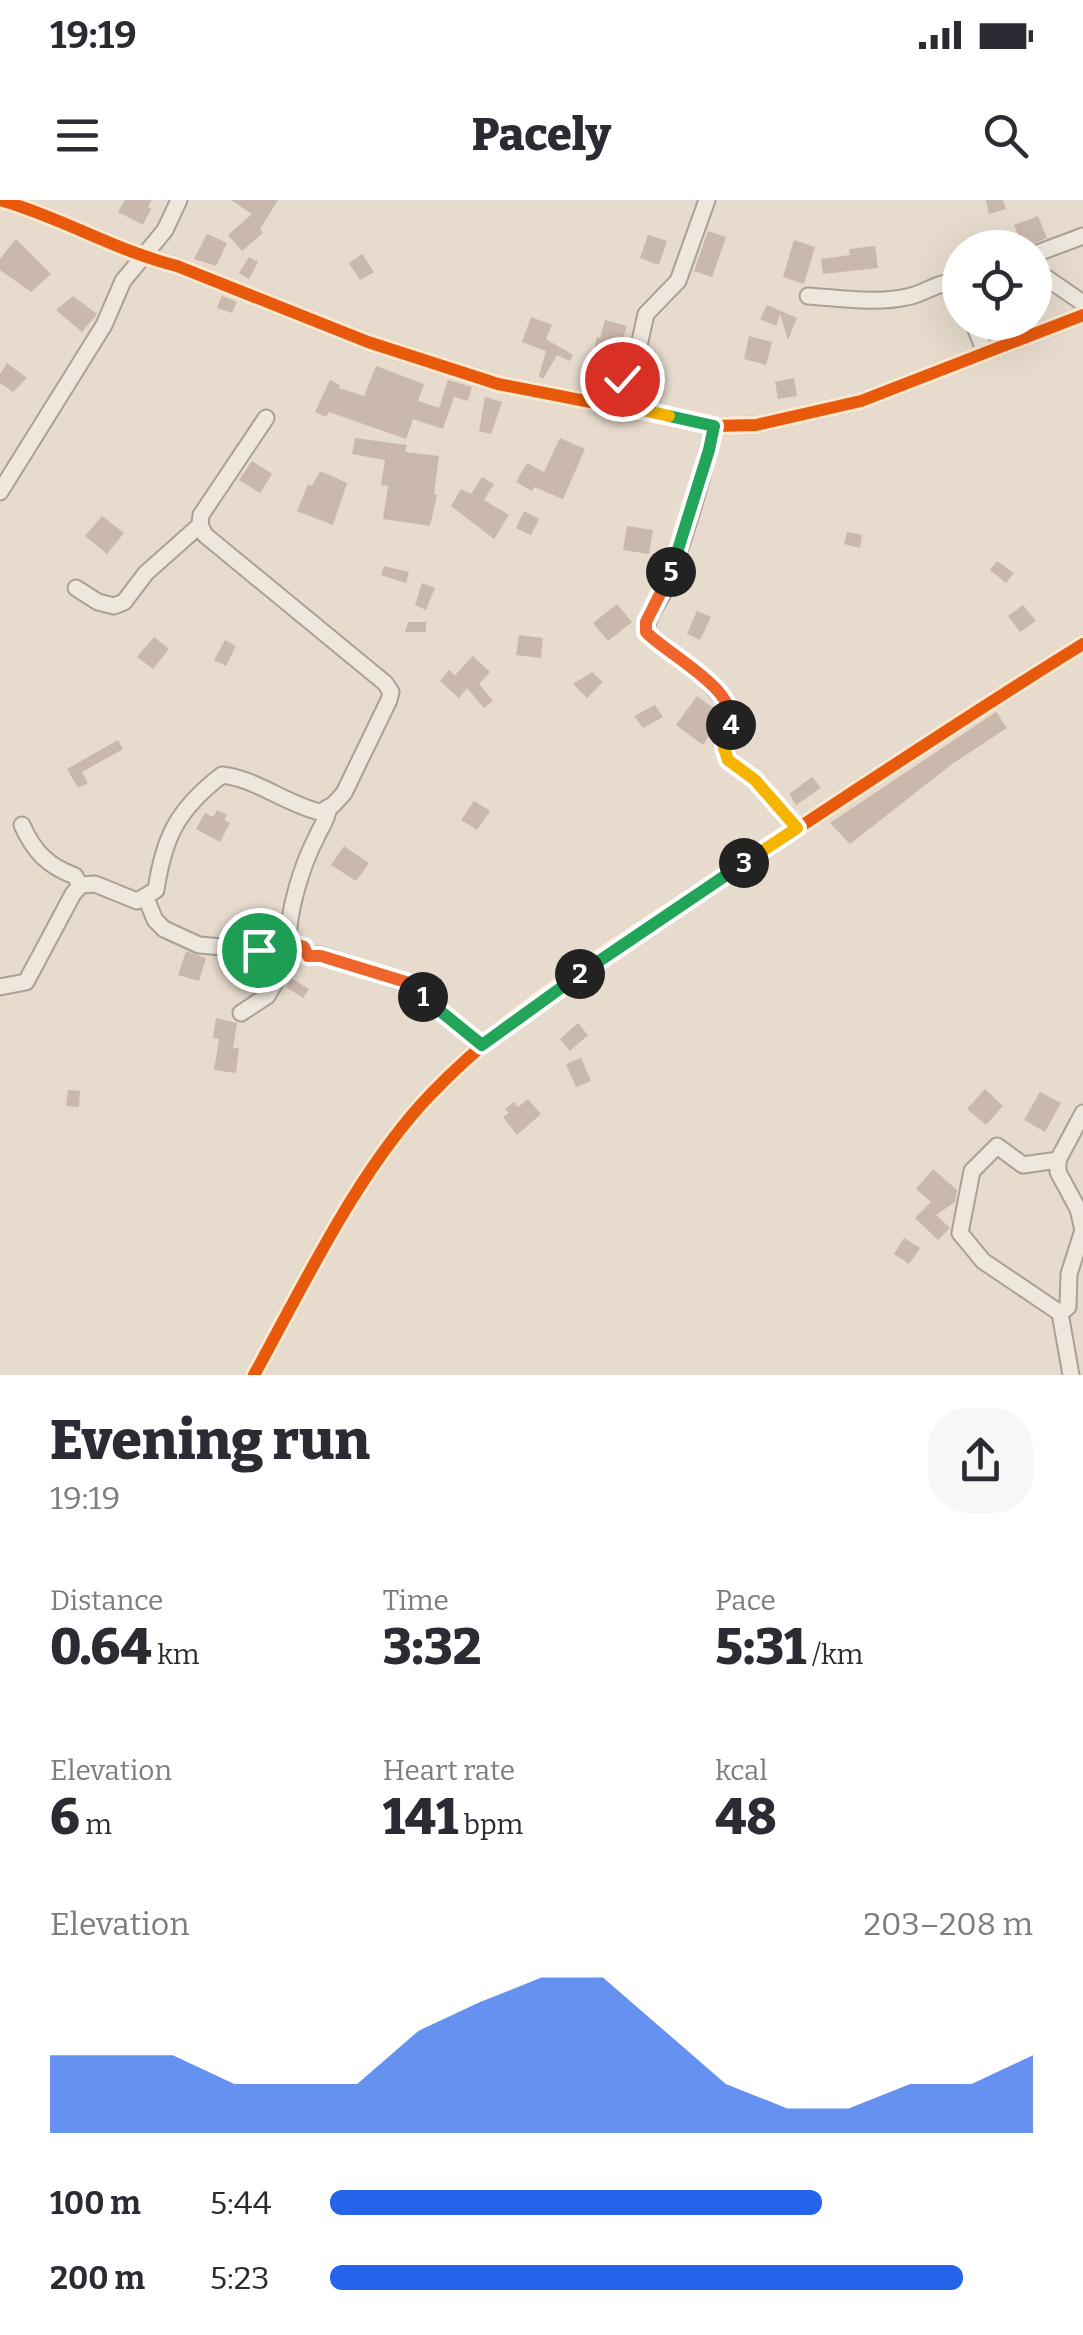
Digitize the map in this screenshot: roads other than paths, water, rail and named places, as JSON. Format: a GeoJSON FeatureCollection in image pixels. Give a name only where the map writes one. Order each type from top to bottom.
{"type":"FeatureCollection","features":[{"type":"Feature","properties":{"kind":"street"},"geometry":{"type":"LineString","coordinates":[[0,492],[94,342],[124,282],[165,230],[179,200]]}},
{"type":"Feature","properties":{"kind":"street"},"geometry":{"type":"LineString","coordinates":[[617,404],[622,379],[636,358],[646,314],[678,280],[708,200]]}},
{"type":"Feature","properties":{"kind":"street"},"geometry":{"type":"LineString","coordinates":[[9,201],[141,257],[177,266],[368,342],[467,375],[714,426],[798,418],[861,400],[1083,315]]}},
{"type":"Feature","properties":{"kind":"street"},"geometry":{"type":"LineString","coordinates":[[1052,248],[1083,236]]}},
{"type":"Feature","properties":{"kind":"street"},"geometry":{"type":"LineString","coordinates":[[1052,282],[1083,303]]}},
{"type":"Feature","properties":{"kind":"street"},"geometry":{"type":"LineString","coordinates":[[808,296],[867,300],[908,297],[942,283]]}},
{"type":"Feature","properties":{"kind":"street"},"geometry":{"type":"LineString","coordinates":[[980,340],[985,352]]}},
{"type":"Feature","properties":{"kind":"street"},"geometry":{"type":"LineString","coordinates":[[80,886],[96,884],[137,901],[146,898],[156,890],[165,841],[195,796],[222,776],[247,781],[302,807],[320,812],[329,807],[344,793],[391,692],[360,661],[205,536],[200,525],[202,515],[266,418]]}},
{"type":"Feature","properties":{"kind":"street"},"geometry":{"type":"LineString","coordinates":[[714,426],[667,586],[646,622],[646,632],[725,700],[732,716],[724,748],[728,760],[755,780],[797,828]]}},
{"type":"Feature","properties":{"kind":"street"},"geometry":{"type":"LineString","coordinates":[[76,588],[98,602],[114,606],[124,602],[146,574],[200,525]]}},
{"type":"Feature","properties":{"kind":"street"},"geometry":{"type":"LineString","coordinates":[[254,1375],[326,1243],[381,1158],[428,1096],[482,1045],[604,956],[982,706],[1083,644]]}},
{"type":"Feature","properties":{"kind":"street"},"geometry":{"type":"LineString","coordinates":[[241,1013],[267,996],[289,950],[296,892],[329,807]]}},
{"type":"Feature","properties":{"kind":"street"},"geometry":{"type":"LineString","coordinates":[[22,825],[31,846],[52,867],[75,876],[80,886]]}},
{"type":"Feature","properties":{"kind":"street"},"geometry":{"type":"LineString","coordinates":[[0,986],[26,982],[80,886]]}},
{"type":"Feature","properties":{"kind":"street"},"geometry":{"type":"LineString","coordinates":[[146,898],[155,920],[164,929],[199,945],[259,950],[304,947],[308,956],[321,956],[406,982],[482,1045]]}},
{"type":"Feature","properties":{"kind":"street"},"geometry":{"type":"LineString","coordinates":[[1060,1313],[1068,1306],[1070,1274],[1082,1230],[1078,1209],[1058,1172],[1058,1160],[1083,1113]]}},
{"type":"Feature","properties":{"kind":"street"},"geometry":{"type":"LineString","coordinates":[[1058,1160],[1023,1165],[997,1146],[972,1171],[960,1233],[983,1260],[1060,1313],[1070,1375]]}}]}
